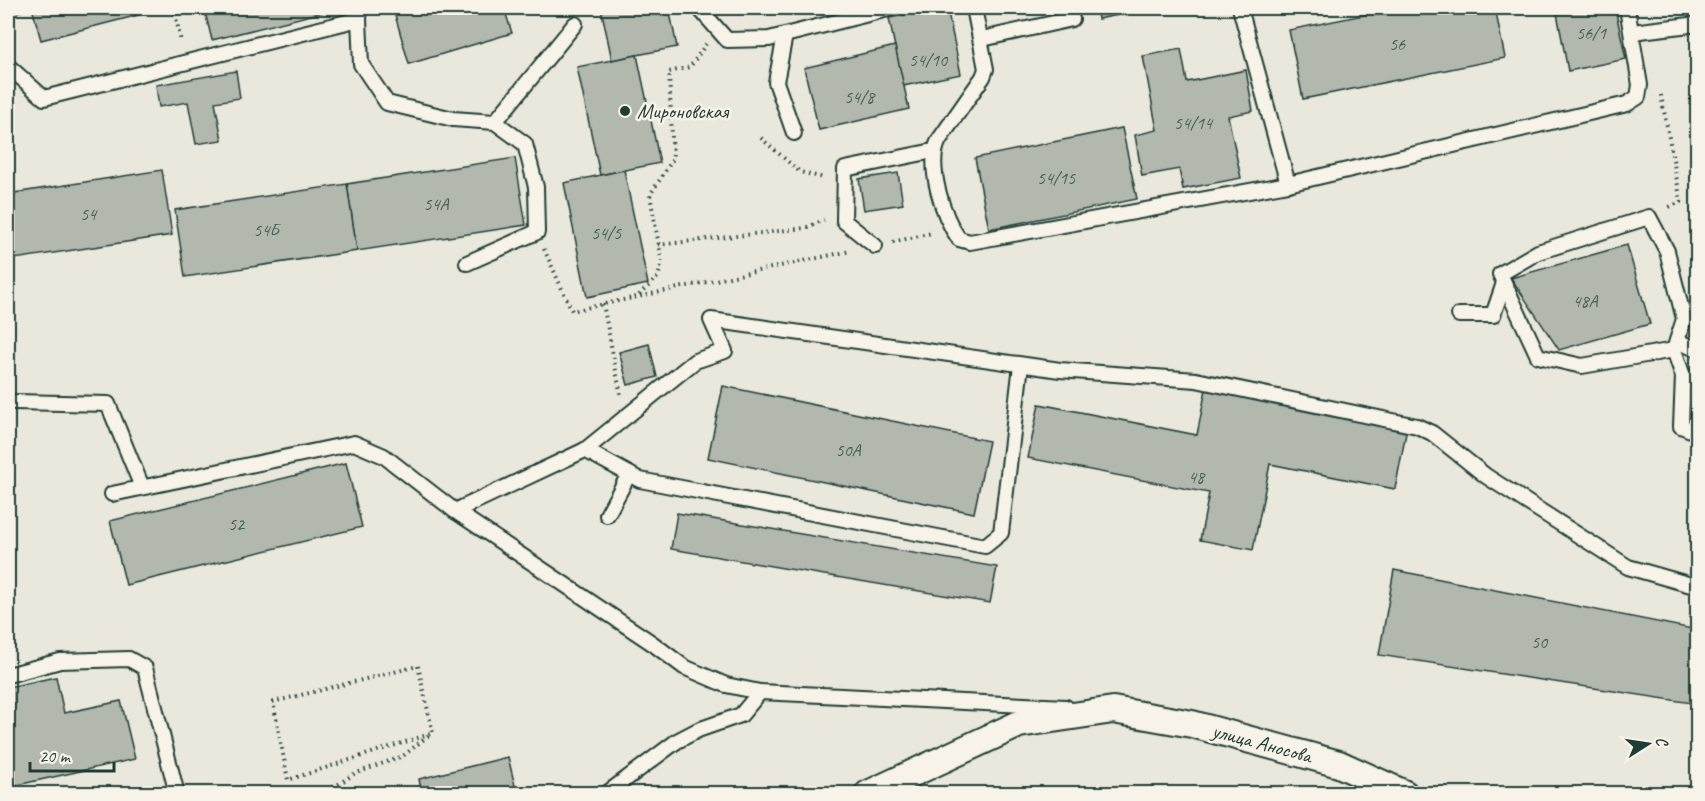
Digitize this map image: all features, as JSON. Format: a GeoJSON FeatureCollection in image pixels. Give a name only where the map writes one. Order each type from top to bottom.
{"type":"FeatureCollection","features":[{"type":"Feature","properties":{"kind":"street","name":"улица Аносова"},"geometry":{"type":"LineString","coordinates":[[868,794],[1018,724],[1113,710],[1192,724],[1339,764],[1405,794]]}},
{"type":"Feature","properties":{"kind":"lane"},"geometry":{"type":"LineString","coordinates":[[699,8],[728,40],[770,39],[892,8]]}},
{"type":"Feature","properties":{"kind":"lane"},"geometry":{"type":"LineString","coordinates":[[974,8],[986,60],[983,77],[933,151],[932,166],[952,229],[959,239],[970,242],[1288,184],[1627,104],[1638,97],[1640,85],[1628,8]]}},
{"type":"Feature","properties":{"kind":"lane"},"geometry":{"type":"LineString","coordinates":[[1240,8],[1288,184]]}},
{"type":"Feature","properties":{"kind":"lane"},"geometry":{"type":"LineString","coordinates":[[8,66],[44,98],[186,62],[359,13],[361,64],[387,103],[453,119],[495,122],[525,144],[536,187],[537,232],[467,263]]}},
{"type":"Feature","properties":{"kind":"lane"},"geometry":{"type":"LineString","coordinates":[[982,39],[1072,20]]}},
{"type":"Feature","properties":{"kind":"lane"},"geometry":{"type":"LineString","coordinates":[[495,122],[575,24]]}},
{"type":"Feature","properties":{"kind":"lane"},"geometry":{"type":"LineString","coordinates":[[1632,32],[1698,24]]}},
{"type":"Feature","properties":{"kind":"lane"},"geometry":{"type":"LineString","coordinates":[[785,35],[776,82],[794,133]]}},
{"type":"Feature","properties":{"kind":"lane"},"geometry":{"type":"LineString","coordinates":[[875,246],[844,221],[845,169],[933,151]]}},
{"type":"Feature","properties":{"kind":"lane"},"geometry":{"type":"LineString","coordinates":[[1698,350],[1675,346],[1582,366],[1538,356],[1500,274],[1538,252],[1649,217],[1667,251],[1684,319],[1675,346],[1683,376],[1681,426],[1698,433]]}},
{"type":"Feature","properties":{"kind":"lane"},"geometry":{"type":"LineString","coordinates":[[1459,315],[1492,315],[1504,283]]}},
{"type":"Feature","properties":{"kind":"lane"},"geometry":{"type":"LineString","coordinates":[[455,511],[585,450],[694,361],[725,351],[711,320],[1060,370],[1196,380],[1417,426],[1432,433],[1486,476],[1628,567],[1698,587]]}},
{"type":"Feature","properties":{"kind":"lane"},"geometry":{"type":"LineString","coordinates":[[585,450],[640,480],[986,546],[1001,532],[1021,365]]}},
{"type":"Feature","properties":{"kind":"lane"},"geometry":{"type":"LineString","coordinates":[[1683,376],[1698,382]]}},
{"type":"Feature","properties":{"kind":"lane"},"geometry":{"type":"LineString","coordinates":[[14,402],[108,404],[142,487]]}},
{"type":"Feature","properties":{"kind":"lane"},"geometry":{"type":"LineString","coordinates":[[112,494],[354,443],[384,456],[455,511],[652,643],[684,667],[726,685],[760,692],[1113,710]]}},
{"type":"Feature","properties":{"kind":"lane"},"geometry":{"type":"LineString","coordinates":[[607,515],[629,474]]}},
{"type":"Feature","properties":{"kind":"lane"},"geometry":{"type":"LineString","coordinates":[[8,675],[60,661],[129,659],[145,668],[177,794]]}},
{"type":"Feature","properties":{"kind":"lane"},"geometry":{"type":"LineString","coordinates":[[606,794],[676,741],[698,730],[741,715],[760,692]]}},
{"type":"Feature","properties":{"kind":"path"},"geometry":{"type":"LineString","coordinates":[[174,8],[186,62]]}},
{"type":"Feature","properties":{"kind":"path"},"geometry":{"type":"LineString","coordinates":[[638,297],[658,277],[662,263],[650,195],[674,159],[669,72],[690,67],[717,29]]}},
{"type":"Feature","properties":{"kind":"path"},"geometry":{"type":"LineString","coordinates":[[1660,91],[1681,202]]}},
{"type":"Feature","properties":{"kind":"path"},"geometry":{"type":"LineString","coordinates":[[761,138],[800,172],[845,183]]}},
{"type":"Feature","properties":{"kind":"path"},"geometry":{"type":"LineString","coordinates":[[658,245],[805,228],[844,212]]}},
{"type":"Feature","properties":{"kind":"path"},"geometry":{"type":"LineString","coordinates":[[537,232],[572,311],[952,229]]}},
{"type":"Feature","properties":{"kind":"path"},"geometry":{"type":"LineString","coordinates":[[603,304],[626,417]]}},
{"type":"Feature","properties":{"kind":"path"},"geometry":{"type":"LineString","coordinates":[[418,666],[433,733],[288,780],[273,702],[418,666]]}},
{"type":"Feature","properties":{"kind":"path"},"geometry":{"type":"LineString","coordinates":[[323,794],[354,774],[403,756],[433,733]]}},
{"type":"Feature","properties":{"kind":"building"},"geometry":{"type":"Polygon","coordinates":[[[8,8],[32,8],[8,14],[8,8]]]}},
{"type":"Feature","properties":{"kind":"building"},"geometry":{"type":"Polygon","coordinates":[[[32,8],[166,8],[41,40],[32,8]]]}},
{"type":"Feature","properties":{"kind":"building"},"geometry":{"type":"Polygon","coordinates":[[[204,8],[335,8],[335,9],[212,40],[204,8]]]}},
{"type":"Feature","properties":{"kind":"building"},"geometry":{"type":"Polygon","coordinates":[[[393,8],[504,8],[512,33],[409,64],[393,8]]]}},
{"type":"Feature","properties":{"kind":"building"},"geometry":{"type":"Polygon","coordinates":[[[601,8],[669,8],[677,47],[612,60],[601,8]]]}},
{"type":"Feature","properties":{"kind":"building"},"geometry":{"type":"Polygon","coordinates":[[[947,8],[961,74],[903,86],[889,18],[947,8]]]}},
{"type":"Feature","properties":{"kind":"building"},"geometry":{"type":"Polygon","coordinates":[[[1096,8],[1152,8],[1098,19],[1096,8]]]}},
{"type":"Feature","properties":{"kind":"building"},"geometry":{"type":"Polygon","coordinates":[[[1398,8],[1495,8],[1505,58],[1303,99],[1289,30],[1398,8]]]}},
{"type":"Feature","properties":{"kind":"building"},"geometry":{"type":"Polygon","coordinates":[[[1556,8],[1615,8],[1626,59],[1568,71],[1556,8]]]}},
{"type":"Feature","properties":{"kind":"building"},"geometry":{"type":"Polygon","coordinates":[[[895,46],[909,109],[819,130],[804,68],[895,46]]]}},
{"type":"Feature","properties":{"kind":"building"},"geometry":{"type":"Polygon","coordinates":[[[1181,49],[1187,82],[1246,70],[1253,111],[1228,116],[1241,178],[1183,189],[1179,169],[1142,176],[1135,135],[1157,130],[1143,56],[1181,49]]]}},
{"type":"Feature","properties":{"kind":"building"},"geometry":{"type":"Polygon","coordinates":[[[637,55],[660,163],[600,175],[577,67],[637,55]]]}},
{"type":"Feature","properties":{"kind":"building"},"geometry":{"type":"Polygon","coordinates":[[[236,71],[240,98],[215,102],[222,140],[196,144],[188,102],[159,107],[156,85],[236,71]]]}},
{"type":"Feature","properties":{"kind":"building"},"geometry":{"type":"Polygon","coordinates":[[[1122,128],[1137,199],[989,229],[975,158],[1122,128]]]}},
{"type":"Feature","properties":{"kind":"building"},"geometry":{"type":"Polygon","coordinates":[[[515,158],[526,225],[357,251],[347,184],[515,158]]]}},
{"type":"Feature","properties":{"kind":"building"},"geometry":{"type":"Polygon","coordinates":[[[162,170],[172,235],[8,260],[8,194],[162,170]]]}},
{"type":"Feature","properties":{"kind":"building"},"geometry":{"type":"Polygon","coordinates":[[[624,170],[648,284],[587,297],[564,183],[624,170]]]}},
{"type":"Feature","properties":{"kind":"building"},"geometry":{"type":"Polygon","coordinates":[[[898,173],[903,204],[864,210],[859,179],[898,173]]]}},
{"type":"Feature","properties":{"kind":"building"},"geometry":{"type":"Polygon","coordinates":[[[347,184],[357,251],[185,277],[175,210],[347,184]]]}},
{"type":"Feature","properties":{"kind":"building"},"geometry":{"type":"Polygon","coordinates":[[[1627,245],[1650,324],[1559,350],[1511,278],[1627,245]]]}},
{"type":"Feature","properties":{"kind":"building"},"geometry":{"type":"Polygon","coordinates":[[[649,344],[657,377],[628,385],[619,352],[649,344]]]}},
{"type":"Feature","properties":{"kind":"building"},"geometry":{"type":"Polygon","coordinates":[[[723,386],[989,441],[974,513],[708,458],[723,386]]]}},
{"type":"Feature","properties":{"kind":"building"},"geometry":{"type":"Polygon","coordinates":[[[1206,389],[1407,428],[1395,489],[1270,464],[1253,550],[1200,540],[1209,493],[1028,458],[1039,404],[1197,435],[1206,389]]]}},
{"type":"Feature","properties":{"kind":"building"},"geometry":{"type":"Polygon","coordinates":[[[346,463],[362,527],[126,585],[110,521],[346,463]]]}},
{"type":"Feature","properties":{"kind":"building"},"geometry":{"type":"Polygon","coordinates":[[[677,513],[997,567],[990,603],[671,549],[677,513]]]}},
{"type":"Feature","properties":{"kind":"building"},"geometry":{"type":"Polygon","coordinates":[[[1394,570],[1698,630],[1698,704],[1379,655],[1394,570]]]}},
{"type":"Feature","properties":{"kind":"building"},"geometry":{"type":"Polygon","coordinates":[[[56,677],[64,713],[121,701],[135,759],[8,787],[8,687],[56,677]]]}},
{"type":"Feature","properties":{"kind":"building"},"geometry":{"type":"Polygon","coordinates":[[[508,757],[517,794],[422,794],[419,779],[508,757]]]}},
{"type":"Feature","properties":{"kind":"place","name":"Мироновская"},"geometry":{"type":"Point","coordinates":[625,111]}}]}
